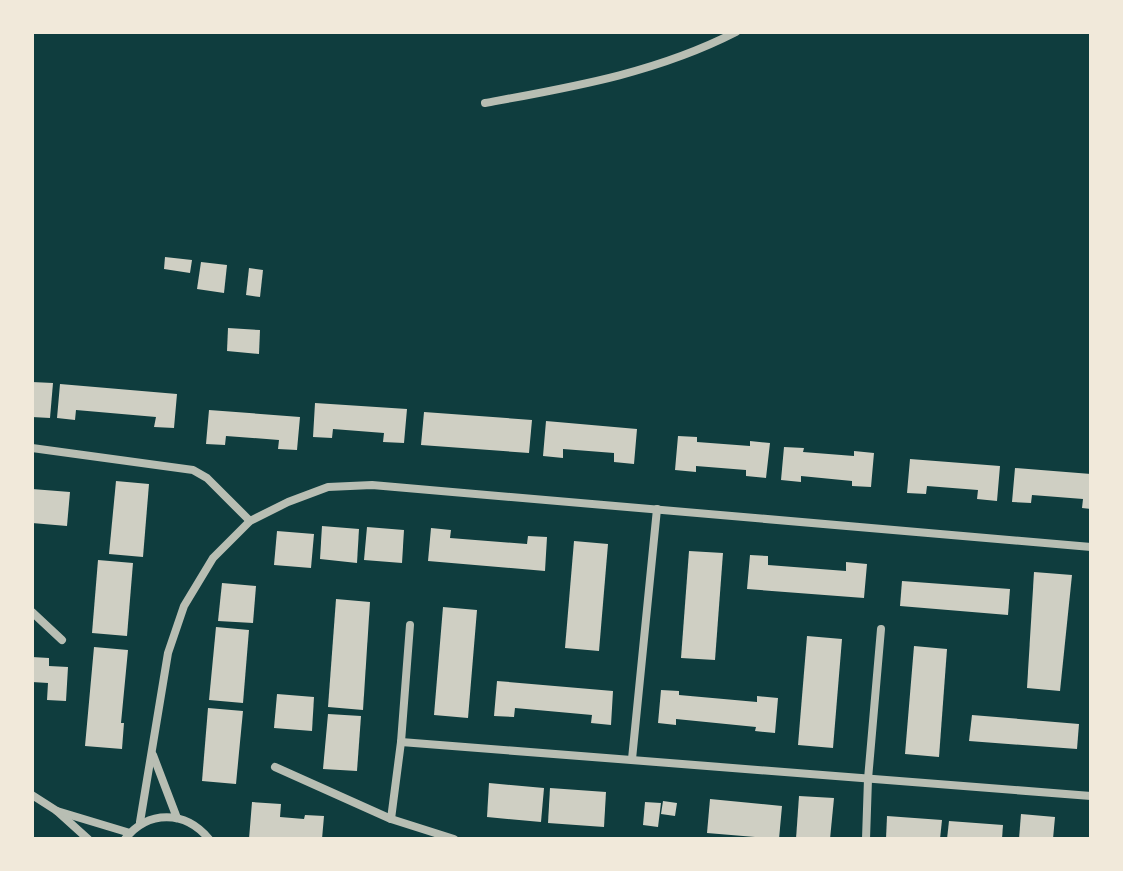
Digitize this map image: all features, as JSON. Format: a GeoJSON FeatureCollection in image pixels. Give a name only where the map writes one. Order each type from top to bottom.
{"type":"FeatureCollection","features":[{"type":"Feature","properties":{"kind":"street"},"geometry":{"type":"LineString","coordinates":[[485,103],[587,84],[650,68],[697,52],[736,32]]}},
{"type":"Feature","properties":{"kind":"street"},"geometry":{"type":"LineString","coordinates":[[32,448],[193,470],[207,478],[250,521]]}},
{"type":"Feature","properties":{"kind":"street"},"geometry":{"type":"LineString","coordinates":[[57,811],[127,836],[140,822],[168,653],[184,606],[213,558],[250,521],[328,487],[372,485],[1091,547]]}},
{"type":"Feature","properties":{"kind":"street"},"geometry":{"type":"LineString","coordinates":[[632,759],[657,509]]}},
{"type":"Feature","properties":{"kind":"street"},"geometry":{"type":"LineString","coordinates":[[32,612],[62,640]]}},
{"type":"Feature","properties":{"kind":"street"},"geometry":{"type":"LineString","coordinates":[[391,819],[401,742],[410,625]]}},
{"type":"Feature","properties":{"kind":"street"},"geometry":{"type":"LineString","coordinates":[[866,839],[881,629]]}},
{"type":"Feature","properties":{"kind":"street"},"geometry":{"type":"LineString","coordinates":[[401,742],[1091,796]]}},
{"type":"Feature","properties":{"kind":"street"},"geometry":{"type":"LineString","coordinates":[[151,752],[177,818]]}},
{"type":"Feature","properties":{"kind":"street"},"geometry":{"type":"LineString","coordinates":[[275,767],[391,819],[454,839]]}},
{"type":"Feature","properties":{"kind":"street"},"geometry":{"type":"LineString","coordinates":[[32,795],[57,811],[88,839]]}},
{"type":"Feature","properties":{"kind":"street"},"geometry":{"type":"LineString","coordinates":[[140,822],[177,818],[196,826],[209,839]]}},
{"type":"Feature","properties":{"kind":"building"},"geometry":{"type":"Polygon","coordinates":[[[165,257],[192,260],[190,273],[164,269],[165,257]]]}},
{"type":"Feature","properties":{"kind":"building"},"geometry":{"type":"Polygon","coordinates":[[[201,262],[227,265],[224,293],[197,289],[201,262]]]}},
{"type":"Feature","properties":{"kind":"building"},"geometry":{"type":"Polygon","coordinates":[[[249,268],[263,270],[260,297],[246,295],[249,268]]]}},
{"type":"Feature","properties":{"kind":"building"},"geometry":{"type":"Polygon","coordinates":[[[228,328],[260,330],[259,354],[227,351],[228,328]]]}},
{"type":"Feature","properties":{"kind":"building"},"geometry":{"type":"Polygon","coordinates":[[[32,382],[53,383],[50,418],[32,417],[32,382]]]}},
{"type":"Feature","properties":{"kind":"building"},"geometry":{"type":"Polygon","coordinates":[[[60,384],[177,394],[174,428],[154,427],[156,417],[76,410],[75,420],[57,418],[60,384]]]}},
{"type":"Feature","properties":{"kind":"building"},"geometry":{"type":"Polygon","coordinates":[[[315,403],[407,409],[404,443],[383,442],[384,433],[333,429],[332,438],[313,437],[315,403]]]}},
{"type":"Feature","properties":{"kind":"building"},"geometry":{"type":"Polygon","coordinates":[[[209,410],[300,417],[297,450],[278,449],[279,440],[226,436],[225,445],[206,444],[209,410]]]}},
{"type":"Feature","properties":{"kind":"building"},"geometry":{"type":"Polygon","coordinates":[[[424,412],[532,420],[529,453],[421,445],[424,412]]]}},
{"type":"Feature","properties":{"kind":"building"},"geometry":{"type":"Polygon","coordinates":[[[546,421],[637,429],[634,464],[614,462],[614,453],[563,449],[563,458],[543,456],[546,421]]]}},
{"type":"Feature","properties":{"kind":"building"},"geometry":{"type":"Polygon","coordinates":[[[678,436],[697,437],[697,442],[750,446],[750,441],[770,443],[766,478],[746,476],[746,470],[696,466],[696,472],[675,470],[678,436]]]}},
{"type":"Feature","properties":{"kind":"building"},"geometry":{"type":"Polygon","coordinates":[[[784,447],[804,448],[803,452],[854,456],[854,451],[874,453],[871,487],[852,486],[852,481],[801,476],[801,482],[781,480],[784,447]]]}},
{"type":"Feature","properties":{"kind":"building"},"geometry":{"type":"Polygon","coordinates":[[[910,459],[1000,466],[997,501],[977,499],[978,490],[927,486],[926,494],[907,493],[910,459]]]}},
{"type":"Feature","properties":{"kind":"building"},"geometry":{"type":"Polygon","coordinates":[[[1015,468],[1091,474],[1091,509],[1082,508],[1083,499],[1032,495],[1031,503],[1012,502],[1015,468]]]}},
{"type":"Feature","properties":{"kind":"building"},"geometry":{"type":"Polygon","coordinates":[[[116,481],[149,484],[143,557],[109,554],[116,481]]]}},
{"type":"Feature","properties":{"kind":"building"},"geometry":{"type":"Polygon","coordinates":[[[32,489],[70,492],[67,526],[32,523],[32,489]]]}},
{"type":"Feature","properties":{"kind":"building"},"geometry":{"type":"Polygon","coordinates":[[[322,526],[359,529],[357,563],[320,559],[322,526]]]}},
{"type":"Feature","properties":{"kind":"building"},"geometry":{"type":"Polygon","coordinates":[[[367,527],[404,530],[402,563],[364,560],[367,527]]]}},
{"type":"Feature","properties":{"kind":"building"},"geometry":{"type":"Polygon","coordinates":[[[431,528],[451,530],[450,538],[527,544],[528,536],[547,537],[545,571],[428,561],[431,528]]]}},
{"type":"Feature","properties":{"kind":"building"},"geometry":{"type":"Polygon","coordinates":[[[277,531],[314,534],[311,568],[274,565],[277,531]]]}},
{"type":"Feature","properties":{"kind":"building"},"geometry":{"type":"Polygon","coordinates":[[[574,541],[608,544],[599,651],[565,648],[574,541]]]}},
{"type":"Feature","properties":{"kind":"building"},"geometry":{"type":"Polygon","coordinates":[[[689,551],[723,553],[715,660],[681,658],[689,551]]]}},
{"type":"Feature","properties":{"kind":"building"},"geometry":{"type":"Polygon","coordinates":[[[750,555],[768,556],[768,565],[846,571],[846,562],[867,564],[864,598],[747,589],[750,555]]]}},
{"type":"Feature","properties":{"kind":"building"},"geometry":{"type":"Polygon","coordinates":[[[98,560],[133,563],[127,636],[92,633],[98,560]]]}},
{"type":"Feature","properties":{"kind":"building"},"geometry":{"type":"Polygon","coordinates":[[[1034,572],[1072,575],[1060,691],[1027,688],[1034,572]]]}},
{"type":"Feature","properties":{"kind":"building"},"geometry":{"type":"Polygon","coordinates":[[[902,581],[1010,589],[1008,615],[900,606],[902,581]]]}},
{"type":"Feature","properties":{"kind":"building"},"geometry":{"type":"Polygon","coordinates":[[[222,583],[256,586],[253,623],[218,621],[222,583]]]}},
{"type":"Feature","properties":{"kind":"building"},"geometry":{"type":"Polygon","coordinates":[[[336,599],[370,602],[363,710],[328,707],[336,599]]]}},
{"type":"Feature","properties":{"kind":"building"},"geometry":{"type":"Polygon","coordinates":[[[443,607],[477,610],[468,718],[434,715],[443,607]]]}},
{"type":"Feature","properties":{"kind":"building"},"geometry":{"type":"Polygon","coordinates":[[[216,627],[249,630],[243,703],[209,700],[216,627]]]}},
{"type":"Feature","properties":{"kind":"building"},"geometry":{"type":"Polygon","coordinates":[[[807,636],[842,639],[833,748],[798,745],[807,636]]]}},
{"type":"Feature","properties":{"kind":"building"},"geometry":{"type":"Polygon","coordinates":[[[914,646],[947,649],[939,757],[905,754],[914,646]]]}},
{"type":"Feature","properties":{"kind":"building"},"geometry":{"type":"Polygon","coordinates":[[[94,647],[128,650],[121,723],[124,723],[122,749],[85,746],[94,647]]]}},
{"type":"Feature","properties":{"kind":"building"},"geometry":{"type":"Polygon","coordinates":[[[32,657],[49,658],[49,666],[68,667],[66,701],[47,700],[48,683],[32,682],[32,657]]]}},
{"type":"Feature","properties":{"kind":"building"},"geometry":{"type":"Polygon","coordinates":[[[497,681],[613,691],[611,725],[591,723],[592,715],[515,708],[514,717],[494,716],[497,681]]]}},
{"type":"Feature","properties":{"kind":"building"},"geometry":{"type":"Polygon","coordinates":[[[661,690],[679,691],[679,695],[757,702],[757,696],[778,698],[775,733],[755,731],[756,727],[676,719],[676,725],[658,723],[661,690]]]}},
{"type":"Feature","properties":{"kind":"building"},"geometry":{"type":"Polygon","coordinates":[[[277,694],[314,697],[312,731],[274,728],[277,694]]]}},
{"type":"Feature","properties":{"kind":"building"},"geometry":{"type":"Polygon","coordinates":[[[208,708],[243,711],[236,784],[202,781],[208,708]]]}},
{"type":"Feature","properties":{"kind":"building"},"geometry":{"type":"Polygon","coordinates":[[[328,714],[361,716],[357,771],[323,769],[328,714]]]}},
{"type":"Feature","properties":{"kind":"building"},"geometry":{"type":"Polygon","coordinates":[[[972,715],[1079,724],[1077,749],[969,741],[972,715]]]}},
{"type":"Feature","properties":{"kind":"building"},"geometry":{"type":"Polygon","coordinates":[[[489,783],[544,788],[541,822],[487,817],[489,783]]]}},
{"type":"Feature","properties":{"kind":"building"},"geometry":{"type":"Polygon","coordinates":[[[550,788],[606,792],[604,827],[548,823],[550,788]]]}},
{"type":"Feature","properties":{"kind":"building"},"geometry":{"type":"Polygon","coordinates":[[[799,796],[834,798],[830,839],[796,839],[799,796]]]}},
{"type":"Feature","properties":{"kind":"building"},"geometry":{"type":"Polygon","coordinates":[[[710,799],[782,806],[779,839],[707,833],[710,799]]]}},
{"type":"Feature","properties":{"kind":"building"},"geometry":{"type":"Polygon","coordinates":[[[663,801],[677,803],[675,816],[661,814],[663,801]]]}},
{"type":"Feature","properties":{"kind":"building"},"geometry":{"type":"Polygon","coordinates":[[[252,802],[281,804],[280,817],[304,819],[305,815],[324,816],[322,839],[249,839],[252,802]]]}},
{"type":"Feature","properties":{"kind":"building"},"geometry":{"type":"Polygon","coordinates":[[[645,802],[661,803],[658,827],[643,825],[645,802]]]}},
{"type":"Feature","properties":{"kind":"building"},"geometry":{"type":"Polygon","coordinates":[[[1021,814],[1055,817],[1053,839],[1019,839],[1021,814]]]}},
{"type":"Feature","properties":{"kind":"building"},"geometry":{"type":"Polygon","coordinates":[[[887,816],[942,820],[940,839],[886,839],[887,816]]]}},
{"type":"Feature","properties":{"kind":"building"},"geometry":{"type":"Polygon","coordinates":[[[949,821],[1003,825],[1002,839],[947,839],[949,821]]]}}]}
